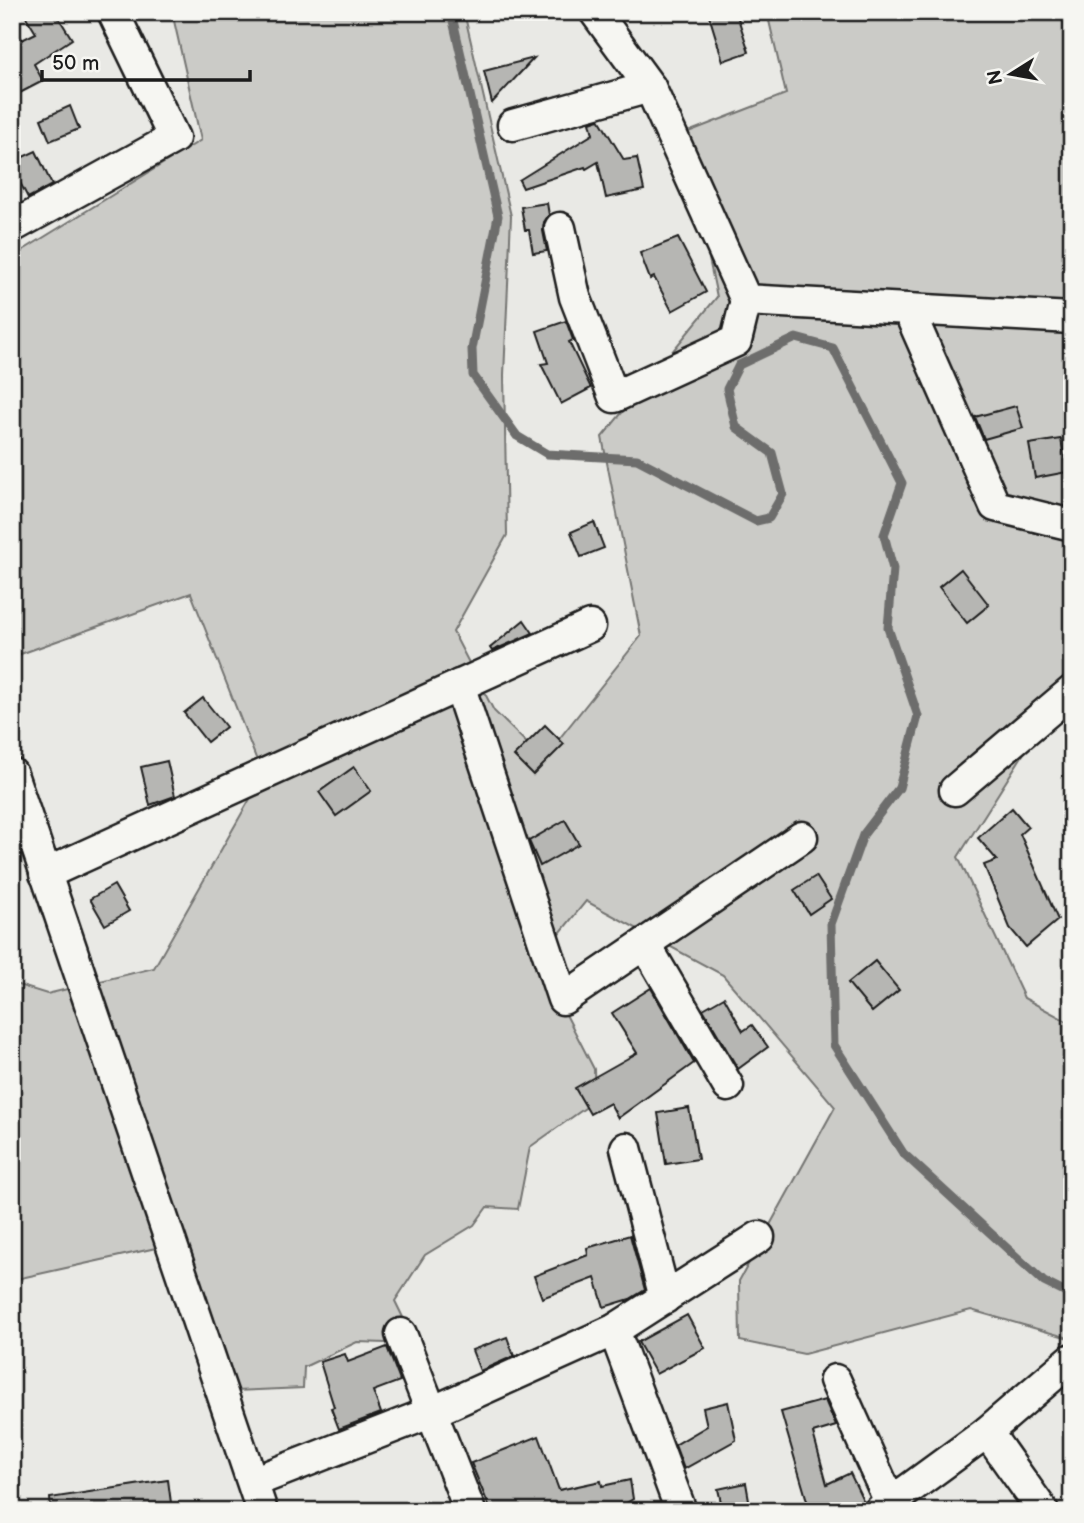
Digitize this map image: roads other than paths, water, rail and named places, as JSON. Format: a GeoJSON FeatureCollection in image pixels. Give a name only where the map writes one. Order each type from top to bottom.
{"type":"FeatureCollection","features":[{"type":"Feature","properties":{"kind":"street"},"geometry":{"type":"LineString","coordinates":[[12,227],[174,138],[113,12]]}},
{"type":"Feature","properties":{"kind":"street"},"geometry":{"type":"LineString","coordinates":[[560,228],[575,297],[614,397],[736,341],[746,300],[650,87],[595,12]]}},
{"type":"Feature","properties":{"kind":"street"},"geometry":{"type":"LineString","coordinates":[[513,125],[650,87]]}},
{"type":"Feature","properties":{"kind":"street"},"geometry":{"type":"LineString","coordinates":[[746,300],[1072,318]]}},
{"type":"Feature","properties":{"kind":"street"},"geometry":{"type":"LineString","coordinates":[[908,309],[995,506],[1072,525]]}},
{"type":"Feature","properties":{"kind":"street"},"geometry":{"type":"LineString","coordinates":[[45,874],[590,626]]}},
{"type":"Feature","properties":{"kind":"street"},"geometry":{"type":"LineString","coordinates":[[459,685],[563,999],[802,837]]}},
{"type":"Feature","properties":{"kind":"street"},"geometry":{"type":"LineString","coordinates":[[956,790],[1072,691]]}},
{"type":"Feature","properties":{"kind":"street"},"geometry":{"type":"LineString","coordinates":[[12,774],[262,1511]]}},
{"type":"Feature","properties":{"kind":"street"},"geometry":{"type":"LineString","coordinates":[[645,944],[729,1086]]}},
{"type":"Feature","properties":{"kind":"street"},"geometry":{"type":"LineString","coordinates":[[626,1147],[665,1298]]}},
{"type":"Feature","properties":{"kind":"street"},"geometry":{"type":"LineString","coordinates":[[253,1482],[432,1412],[614,1330],[759,1237]]}},
{"type":"Feature","properties":{"kind":"street"},"geometry":{"type":"LineString","coordinates":[[614,1330],[681,1511]]}},
{"type":"Feature","properties":{"kind":"street"},"geometry":{"type":"LineString","coordinates":[[401,1334],[470,1511]]}},
{"type":"Feature","properties":{"kind":"street"},"geometry":{"type":"LineString","coordinates":[[835,1380],[884,1506],[987,1432],[1072,1359]]}},
{"type":"Feature","properties":{"kind":"street"},"geometry":{"type":"LineString","coordinates":[[987,1432],[1043,1511]]}},
{"type":"Feature","properties":{"kind":"waterway"},"geometry":{"type":"LineString","coordinates":[[451,12],[498,216],[472,349],[473,375],[517,436],[547,454],[637,459],[756,521],[769,518],[783,494],[772,453],[736,427],[727,389],[739,365],[796,338],[833,348],[902,483],[884,535],[893,569],[888,628],[918,716],[899,788],[863,835],[831,924],[834,1045],[903,1153],[1044,1282],[1072,1296]]}}]}
